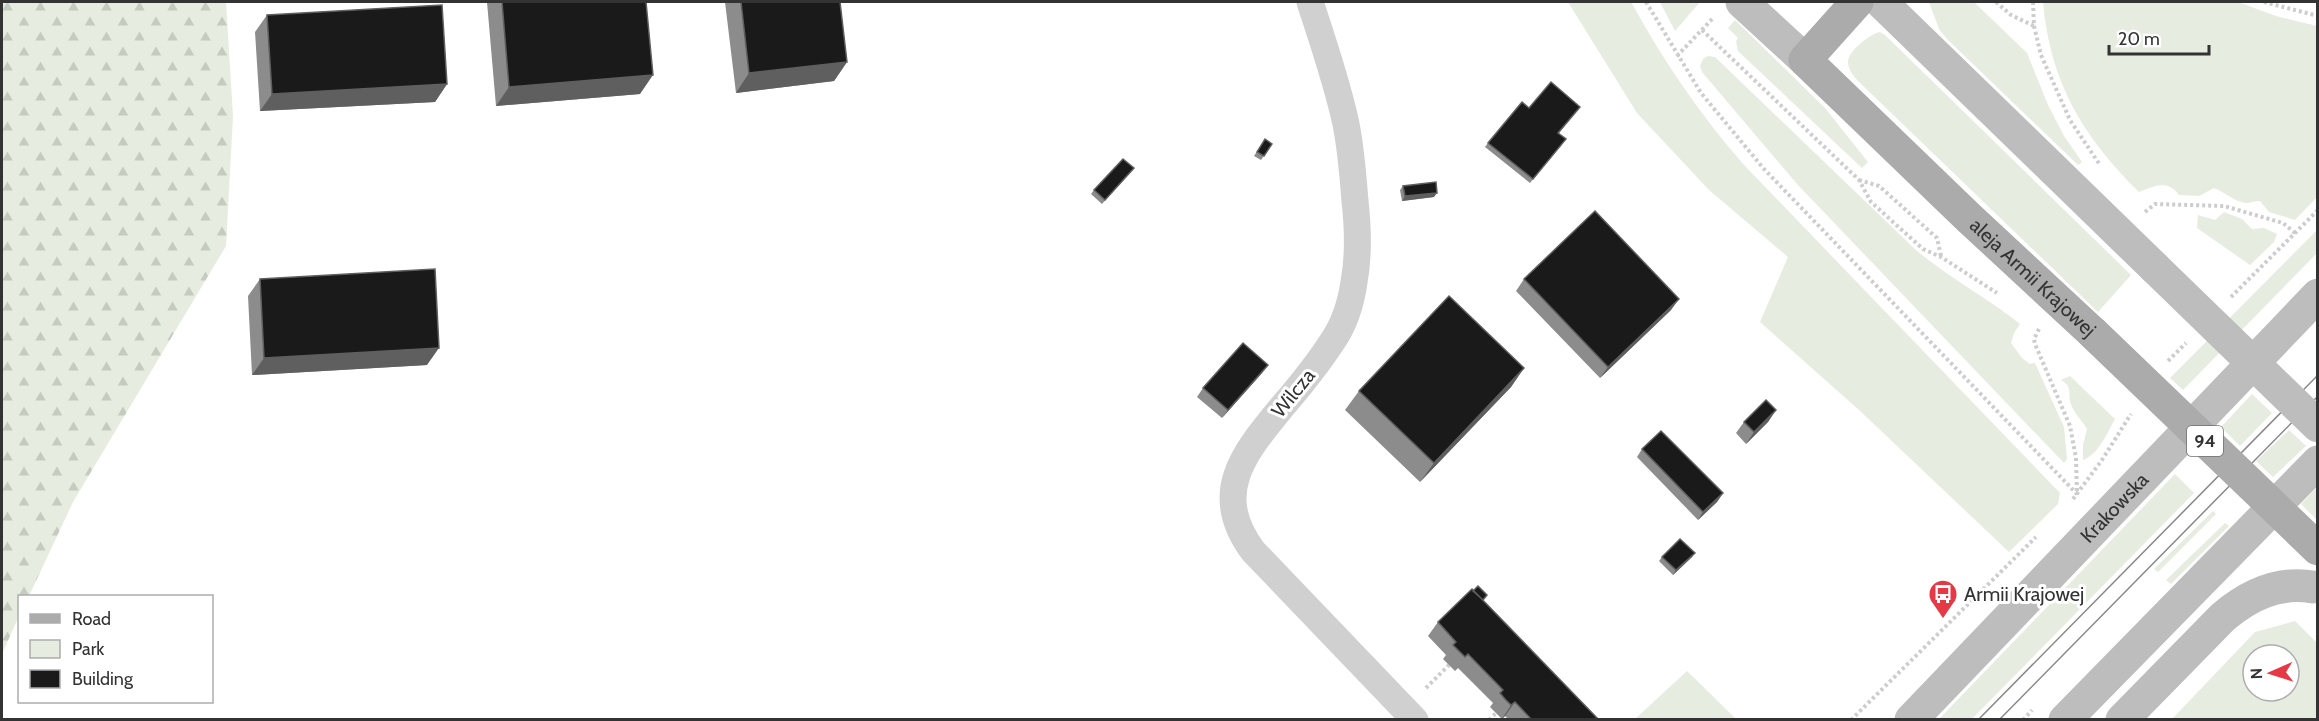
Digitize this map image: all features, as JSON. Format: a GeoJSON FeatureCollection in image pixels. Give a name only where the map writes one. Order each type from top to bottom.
{"type":"FeatureCollection","features":[{"type":"Feature","properties":{"kind":"main road"},"geometry":{"type":"LineString","coordinates":[[1729,9],[1805,60],[1857,2]]}},
{"type":"Feature","properties":{"kind":"main road"},"geometry":{"type":"LineString","coordinates":[[1881,2],[2318,426]]}},
{"type":"Feature","properties":{"kind":"main road","name":"aleja Armii Krajowej"},"geometry":{"type":"LineString","coordinates":[[1805,60],[2318,549]]}},
{"type":"Feature","properties":{"kind":"main road","name":"Krakowska"},"geometry":{"type":"LineString","coordinates":[[1911,720],[2318,295]]}},
{"type":"Feature","properties":{"kind":"main road"},"geometry":{"type":"LineString","coordinates":[[2065,720],[2318,462]]}},
{"type":"Feature","properties":{"kind":"main road"},"geometry":{"type":"LineString","coordinates":[[2122,720],[2223,617],[2240,603],[2270,590],[2298,585],[2315,588]]}},
{"type":"Feature","properties":{"kind":"street","name":"Wilcza"},"geometry":{"type":"LineString","coordinates":[[1310,2],[1327,53],[1346,124],[1358,229],[1355,282],[1347,312],[1334,340],[1303,383],[1251,445],[1242,460],[1234,489],[1235,512],[1243,538],[1253,551],[1417,707]]}},
{"type":"Feature","properties":{"kind":"path"},"geometry":{"type":"LineString","coordinates":[[1646,2],[1701,93],[1764,169],[2077,494]]}},
{"type":"Feature","properties":{"kind":"path"},"geometry":{"type":"LineString","coordinates":[[1996,2],[2011,15],[2034,26]]}},
{"type":"Feature","properties":{"kind":"path"},"geometry":{"type":"LineString","coordinates":[[2033,2],[2034,26],[2041,55],[2070,120],[2083,142],[2107,171]]}},
{"type":"Feature","properties":{"kind":"path"},"geometry":{"type":"LineString","coordinates":[[2264,2],[2318,16]]}},
{"type":"Feature","properties":{"kind":"path"},"geometry":{"type":"LineString","coordinates":[[1677,56],[1702,30],[1729,9]]}},
{"type":"Feature","properties":{"kind":"path"},"geometry":{"type":"LineString","coordinates":[[1702,30],[1859,180],[1871,202],[1923,249],[1941,257],[2006,298]]}},
{"type":"Feature","properties":{"kind":"path"},"geometry":{"type":"LineString","coordinates":[[1859,180],[1880,186],[1937,238],[1941,257]]}},
{"type":"Feature","properties":{"kind":"path"},"geometry":{"type":"LineString","coordinates":[[2143,213],[2155,204],[2224,206],[2283,223],[2295,232]]}},
{"type":"Feature","properties":{"kind":"path"},"geometry":{"type":"LineString","coordinates":[[2040,328],[2034,339],[2035,344],[2070,426],[2076,458],[2077,494],[2071,501]]}},
{"type":"Feature","properties":{"kind":"path"},"geometry":{"type":"LineString","coordinates":[[1851,720],[2043,530]]}},
{"type":"Feature","properties":{"kind":"path"},"geometry":{"type":"LineString","coordinates":[[1417,707],[1449,665]]}},
{"type":"Feature","properties":{"kind":"path"},"geometry":{"type":"LineString","coordinates":[[1489,720],[1496,713]]}},
{"type":"Feature","properties":{"kind":"green space"},"geometry":{"type":"Polygon","coordinates":[[[2,2],[226,2],[233,116],[226,246],[73,502],[29,595],[18,595],[18,618],[2,654],[2,2]]]}},
{"type":"Feature","properties":{"kind":"green space"},"geometry":{"type":"Polygon","coordinates":[[[1568,2],[1631,2],[1683,86],[1712,127],[1744,165],[2060,493],[2058,504],[2009,552],[1859,410],[1760,322],[1788,257],[1709,190],[1637,113],[1568,2]]]}},
{"type":"Feature","properties":{"kind":"green space"},"geometry":{"type":"Polygon","coordinates":[[[1660,2],[1700,2],[1675,31],[1660,2]]]}},
{"type":"Feature","properties":{"kind":"green space"},"geometry":{"type":"Polygon","coordinates":[[[1929,2],[1974,2],[2027,53],[2048,105],[2064,136],[2082,162],[2078,165],[1947,39],[1939,29],[1929,2]]]}},
{"type":"Feature","properties":{"kind":"green space"},"geometry":{"type":"Polygon","coordinates":[[[2043,2],[2238,2],[2276,16],[2317,26],[2317,197],[2295,220],[2269,212],[2260,201],[2241,202],[2214,188],[2199,196],[2179,195],[2165,185],[2139,192],[2101,150],[2073,106],[2053,58],[2043,2]]]}},
{"type":"Feature","properties":{"kind":"green space"},"geometry":{"type":"Polygon","coordinates":[[[1735,20],[1825,108],[1868,162],[1862,168],[1738,51],[1736,41],[1738,38],[1728,28],[1735,20]]]}},
{"type":"Feature","properties":{"kind":"green space"},"geometry":{"type":"Polygon","coordinates":[[[1880,32],[2131,275],[2098,312],[1855,78],[1849,67],[1849,58],[1860,44],[1880,32]]]}},
{"type":"Feature","properties":{"kind":"green space"},"geometry":{"type":"Polygon","coordinates":[[[1708,56],[1715,57],[1917,251],[2020,324],[2011,343],[2022,358],[2030,364],[2035,363],[2064,427],[2067,459],[2064,463],[1797,184],[1702,72],[1700,66],[1703,59],[1708,56]]]}},
{"type":"Feature","properties":{"kind":"green space"},"geometry":{"type":"Polygon","coordinates":[[[2224,212],[2242,219],[2252,229],[2264,228],[2277,234],[2274,242],[2250,265],[2197,228],[2198,215],[2215,220],[2224,212]]]}},
{"type":"Feature","properties":{"kind":"green space"},"geometry":{"type":"Polygon","coordinates":[[[2317,230],[2317,253],[2183,390],[2170,378],[2317,230]]]}},
{"type":"Feature","properties":{"kind":"green space"},"geometry":{"type":"Polygon","coordinates":[[[2070,376],[2115,419],[2098,448],[2083,460],[2083,445],[2087,429],[2072,408],[2067,385],[2061,380],[2070,376]]]}},
{"type":"Feature","properties":{"kind":"green space"},"geometry":{"type":"Polygon","coordinates":[[[2252,394],[2272,413],[2240,446],[2221,427],[2252,394]]]}},
{"type":"Feature","properties":{"kind":"green space"},"geometry":{"type":"Polygon","coordinates":[[[2289,430],[2306,446],[2273,477],[2256,461],[2289,430]]]}},
{"type":"Feature","properties":{"kind":"green space"},"geometry":{"type":"Polygon","coordinates":[[[2175,474],[2194,493],[1972,719],[1939,719],[2175,474]]]}},
{"type":"Feature","properties":{"kind":"green space"},"geometry":{"type":"Polygon","coordinates":[[[2317,487],[2317,520],[2301,504],[2317,487]]]}},
{"type":"Feature","properties":{"kind":"green space"},"geometry":{"type":"Polygon","coordinates":[[[2213,511],[2216,514],[2158,572],[2154,569],[2213,511]]]}},
{"type":"Feature","properties":{"kind":"green space"},"geometry":{"type":"Polygon","coordinates":[[[2225,523],[2229,526],[2171,584],[2166,580],[2225,523]]]}},
{"type":"Feature","properties":{"kind":"green space"},"geometry":{"type":"Polygon","coordinates":[[[2295,621],[2317,643],[2317,719],[2172,719],[2241,647],[2241,703],[2301,703],[2301,643],[2245,643],[2255,632],[2295,621]]]}},
{"type":"Feature","properties":{"kind":"green space"},"geometry":{"type":"Polygon","coordinates":[[[1687,671],[1736,719],[1635,719],[1687,671]]]}},
{"type":"Feature","properties":{"kind":"building"},"geometry":{"type":"Polygon","coordinates":[[[502,2],[646,2],[653,75],[509,87],[502,2]]]}},
{"type":"Feature","properties":{"kind":"building"},"geometry":{"type":"Polygon","coordinates":[[[741,2],[840,2],[847,62],[749,73],[741,2]]]}},
{"type":"Feature","properties":{"kind":"building"},"geometry":{"type":"Polygon","coordinates":[[[442,5],[447,84],[272,94],[267,15],[442,5]]]}},
{"type":"Feature","properties":{"kind":"building"},"geometry":{"type":"Polygon","coordinates":[[[1551,82],[1580,107],[1558,133],[1566,139],[1533,179],[1488,143],[1522,102],[1529,108],[1551,82]]]}},
{"type":"Feature","properties":{"kind":"building"},"geometry":{"type":"Polygon","coordinates":[[[1265,139],[1272,144],[1264,156],[1257,152],[1265,139]]]}},
{"type":"Feature","properties":{"kind":"building"},"geometry":{"type":"Polygon","coordinates":[[[1123,159],[1134,168],[1105,200],[1094,190],[1123,159]]]}},
{"type":"Feature","properties":{"kind":"building"},"geometry":{"type":"Polygon","coordinates":[[[1436,182],[1437,193],[1405,196],[1403,186],[1436,182]]]}},
{"type":"Feature","properties":{"kind":"building"},"geometry":{"type":"Polygon","coordinates":[[[1595,211],[1679,299],[1608,367],[1524,279],[1595,211]]]}},
{"type":"Feature","properties":{"kind":"building"},"geometry":{"type":"Polygon","coordinates":[[[435,269],[439,348],[264,358],[260,279],[435,269]]]}},
{"type":"Feature","properties":{"kind":"building"},"geometry":{"type":"Polygon","coordinates":[[[1449,296],[1524,368],[1434,463],[1359,391],[1449,296]]]}},
{"type":"Feature","properties":{"kind":"building"},"geometry":{"type":"Polygon","coordinates":[[[1243,343],[1268,365],[1228,410],[1203,388],[1243,343]]]}},
{"type":"Feature","properties":{"kind":"building"},"geometry":{"type":"Polygon","coordinates":[[[1766,400],[1776,410],[1754,432],[1744,422],[1766,400]]]}},
{"type":"Feature","properties":{"kind":"building"},"geometry":{"type":"Polygon","coordinates":[[[1661,431],[1723,493],[1703,512],[1642,449],[1661,431]]]}},
{"type":"Feature","properties":{"kind":"building"},"geometry":{"type":"Polygon","coordinates":[[[1680,539],[1695,553],[1676,570],[1662,557],[1680,539]]]}},
{"type":"Feature","properties":{"kind":"building"},"geometry":{"type":"Polygon","coordinates":[[[1478,586],[1487,595],[1483,600],[1473,591],[1478,586]]]}},
{"type":"Feature","properties":{"kind":"building"},"geometry":{"type":"Polygon","coordinates":[[[1472,589],[1599,720],[1532,720],[1515,702],[1511,705],[1505,699],[1500,693],[1503,690],[1468,654],[1465,657],[1453,645],[1456,642],[1438,622],[1472,589]]]}},
{"type":"Feature","properties":{"kind":"tram line"},"geometry":{"type":"LineString","coordinates":[[1978,720],[2318,375]]}},
{"type":"Feature","properties":{"kind":"tram line"},"geometry":{"type":"LineString","coordinates":[[1999,720],[2318,396]]}},
{"type":"Feature","properties":{"kind":"place","name":"Armii Krajowej"},"geometry":{"type":"Point","coordinates":[1943,620]}}]}
